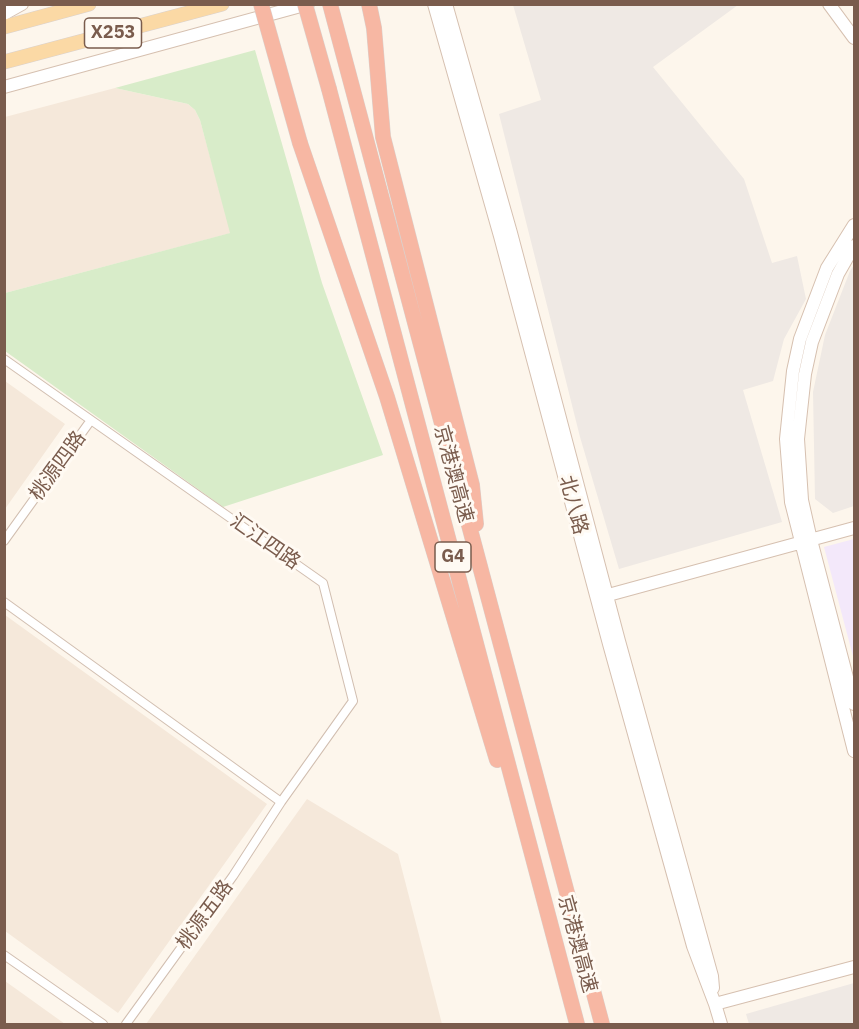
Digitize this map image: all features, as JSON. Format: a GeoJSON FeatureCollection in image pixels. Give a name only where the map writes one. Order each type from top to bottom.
{"type":"FeatureCollection","features":[{"type":"Feature","properties":{"kind":"highway"},"geometry":{"type":"LineString","coordinates":[[261,4],[300,143],[387,397],[568,992]]}},
{"type":"Feature","properties":{"kind":"highway","name":"京港澳高速"},"geometry":{"type":"LineString","coordinates":[[307,4],[577,1024]]}},
{"type":"Feature","properties":{"kind":"highway","name":"京港澳高速"},"geometry":{"type":"LineString","coordinates":[[330,4],[602,1024]]}},
{"type":"Feature","properties":{"kind":"highway"},"geometry":{"type":"LineString","coordinates":[[336,4],[346,63]]}},
{"type":"Feature","properties":{"kind":"highway"},"geometry":{"type":"LineString","coordinates":[[369,4],[374,28],[383,137],[472,485],[482,575]]}},
{"type":"Feature","properties":{"kind":"main road","name":"X253"},"geometry":{"type":"LineString","coordinates":[[4,27],[89,4]]}},
{"type":"Feature","properties":{"kind":"main road","name":"X253"},"geometry":{"type":"LineString","coordinates":[[4,62],[222,4]]}},
{"type":"Feature","properties":{"kind":"street"},"geometry":{"type":"LineString","coordinates":[[4,9],[22,4]]}},
{"type":"Feature","properties":{"kind":"street"},"geometry":{"type":"LineString","coordinates":[[4,14],[22,4]]}},
{"type":"Feature","properties":{"kind":"street"},"geometry":{"type":"LineString","coordinates":[[4,87],[307,4]]}},
{"type":"Feature","properties":{"kind":"street","name":"北八路"},"geometry":{"type":"LineString","coordinates":[[434,4],[602,597]]}},
{"type":"Feature","properties":{"kind":"street","name":"北八路"},"geometry":{"type":"LineString","coordinates":[[446,4],[514,245],[602,597],[693,946],[721,1024]]}},
{"type":"Feature","properties":{"kind":"street"},"geometry":{"type":"LineString","coordinates":[[829,4],[855,38]]}},
{"type":"Feature","properties":{"kind":"street"},"geometry":{"type":"LineString","coordinates":[[855,225],[827,268],[804,328],[793,372],[786,439],[791,502],[855,704]]}},
{"type":"Feature","properties":{"kind":"street"},"geometry":{"type":"LineString","coordinates":[[855,246],[838,274],[822,312],[805,374],[798,439],[805,542],[855,751]]}},
{"type":"Feature","properties":{"kind":"street","name":"汇江四路"},"geometry":{"type":"LineString","coordinates":[[4,359],[323,583],[353,701],[281,802]]}},
{"type":"Feature","properties":{"kind":"street","name":"桃源四路"},"geometry":{"type":"LineString","coordinates":[[4,541],[91,420]]}},
{"type":"Feature","properties":{"kind":"street"},"geometry":{"type":"LineString","coordinates":[[602,597],[855,528]]}},
{"type":"Feature","properties":{"kind":"street"},"geometry":{"type":"LineString","coordinates":[[4,602],[281,802]]}},
{"type":"Feature","properties":{"kind":"street","name":"桃源五路"},"geometry":{"type":"LineString","coordinates":[[126,1024],[233,876],[281,802]]}},
{"type":"Feature","properties":{"kind":"street"},"geometry":{"type":"LineString","coordinates":[[4,955],[103,1024]]}},
{"type":"Feature","properties":{"kind":"street"},"geometry":{"type":"LineString","coordinates":[[715,1004],[855,967]]}},
{"type":"Feature","properties":{"kind":"shaded area"},"geometry":{"type":"Polygon","coordinates":[[[513,5],[738,5],[653,67],[744,179],[772,263],[797,256],[806,299],[784,339],[773,381],[743,390],[782,522],[619,569],[580,437],[499,114],[541,100],[513,5]]]}},
{"type":"Feature","properties":{"kind":"shaded area"},"geometry":{"type":"Polygon","coordinates":[[[115,88],[188,104],[195,110],[200,120],[231,233],[5,293],[5,117],[115,88]]]}},
{"type":"Feature","properties":{"kind":"shaded area"},"geometry":{"type":"Polygon","coordinates":[[[854,265],[854,506],[833,513],[815,499],[813,392],[825,335],[854,265]]]}},
{"type":"Feature","properties":{"kind":"shaded area"},"geometry":{"type":"Polygon","coordinates":[[[5,381],[65,424],[5,509],[5,381]]]}},
{"type":"Feature","properties":{"kind":"shaded area"},"geometry":{"type":"Polygon","coordinates":[[[854,539],[854,660],[824,547],[854,539]]]}},
{"type":"Feature","properties":{"kind":"shaded area"},"geometry":{"type":"Polygon","coordinates":[[[5,615],[267,804],[118,1013],[5,931],[5,615]]]}},
{"type":"Feature","properties":{"kind":"shaded area"},"geometry":{"type":"Polygon","coordinates":[[[307,799],[398,854],[442,1024],[146,1024],[307,799]]]}},
{"type":"Feature","properties":{"kind":"shaded area"},"geometry":{"type":"Polygon","coordinates":[[[5,981],[65,1024],[5,1024],[5,981]]]}},
{"type":"Feature","properties":{"kind":"shaded area"},"geometry":{"type":"Polygon","coordinates":[[[854,983],[854,1024],[749,1024],[746,1014],[854,983]]]}},
{"type":"Feature","properties":{"kind":"green space"},"geometry":{"type":"Polygon","coordinates":[[[255,50],[322,283],[383,455],[223,507],[5,351],[5,293],[230,233],[200,120],[195,110],[188,104],[115,88],[255,50]]]}}]}
